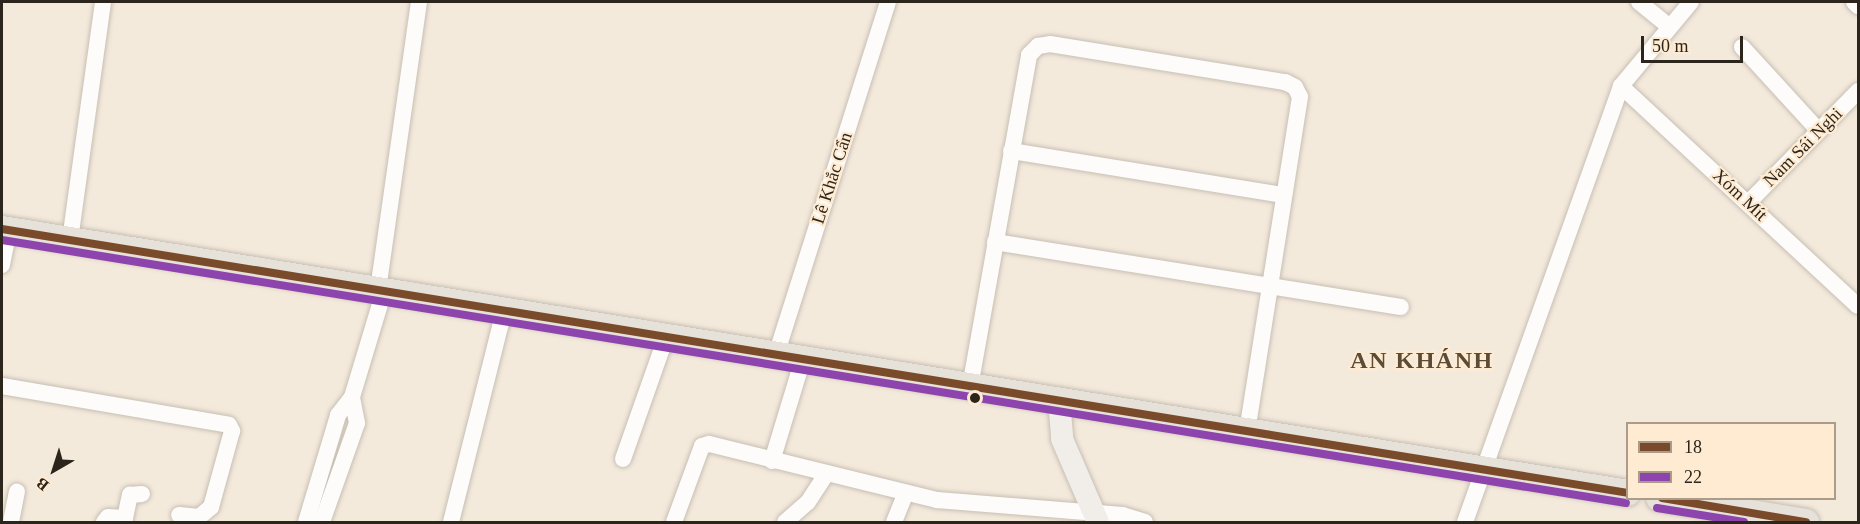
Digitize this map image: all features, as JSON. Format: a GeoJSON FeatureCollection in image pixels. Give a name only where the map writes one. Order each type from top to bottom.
{"type":"FeatureCollection","features":[{"type":"Feature","properties":{"kind":"main road"},"geometry":{"type":"LineString","coordinates":[[5,230],[1626,493]]}},
{"type":"Feature","properties":{"kind":"main road"},"geometry":{"type":"LineString","coordinates":[[1059,401],[1062,439],[1096,518]]}},
{"type":"Feature","properties":{"kind":"main road"},"geometry":{"type":"LineString","coordinates":[[1667,500],[1735,517],[1806,522]]}},
{"type":"Feature","properties":{"kind":"street"},"geometry":{"type":"LineString","coordinates":[[70,240],[103,2]]}},
{"type":"Feature","properties":{"kind":"street"},"geometry":{"type":"LineString","coordinates":[[306,522],[338,415],[352,397],[381,291],[419,2]]}},
{"type":"Feature","properties":{"kind":"street","name":"Lê Khắc Cẩn"},"geometry":{"type":"LineString","coordinates":[[776,355],[888,2]]}},
{"type":"Feature","properties":{"kind":"street"},"geometry":{"type":"LineString","coordinates":[[1639,2],[1669,26]]}},
{"type":"Feature","properties":{"kind":"street"},"geometry":{"type":"LineString","coordinates":[[1465,522],[1621,86],[1691,2]]}},
{"type":"Feature","properties":{"kind":"street"},"geometry":{"type":"LineString","coordinates":[[1854,2],[1858,6]]}},
{"type":"Feature","properties":{"kind":"street"},"geometry":{"type":"LineString","coordinates":[[970,387],[1029,55],[1038,46],[1073,48],[1285,82],[1295,87],[1300,97],[1246,431]]}},
{"type":"Feature","properties":{"kind":"street"},"geometry":{"type":"LineString","coordinates":[[1742,47],[1818,130]]}},
{"type":"Feature","properties":{"kind":"street","name":"Xóm Mít"},"geometry":{"type":"LineString","coordinates":[[1621,86],[1856,299]]}},
{"type":"Feature","properties":{"kind":"street","name":"Nam Sái Nghi"},"geometry":{"type":"LineString","coordinates":[[1748,203],[1858,91]]}},
{"type":"Feature","properties":{"kind":"street"},"geometry":{"type":"LineString","coordinates":[[1011,151],[1283,195]]}},
{"type":"Feature","properties":{"kind":"street"},"geometry":{"type":"LineString","coordinates":[[2,265],[5,230]]}},
{"type":"Feature","properties":{"kind":"street"},"geometry":{"type":"LineString","coordinates":[[995,242],[1401,307]]}},
{"type":"Feature","properties":{"kind":"street"},"geometry":{"type":"LineString","coordinates":[[451,522],[504,311]]}},
{"type":"Feature","properties":{"kind":"street"},"geometry":{"type":"LineString","coordinates":[[623,459],[666,337]]}},
{"type":"Feature","properties":{"kind":"street"},"geometry":{"type":"LineString","coordinates":[[772,461],[803,359]]}},
{"type":"Feature","properties":{"kind":"street"},"geometry":{"type":"LineString","coordinates":[[2,386],[229,425],[232,431],[211,507],[199,517],[179,515]]}},
{"type":"Feature","properties":{"kind":"street"},"geometry":{"type":"LineString","coordinates":[[322,522],[357,423],[352,397]]}},
{"type":"Feature","properties":{"kind":"street"},"geometry":{"type":"LineString","coordinates":[[674,522],[702,446],[714,444],[772,461],[906,493],[1044,516],[1096,518],[1122,515],[1145,522]]}},
{"type":"Feature","properties":{"kind":"street"},"geometry":{"type":"LineString","coordinates":[[785,522],[808,502],[826,474]]}},
{"type":"Feature","properties":{"kind":"street"},"geometry":{"type":"LineString","coordinates":[[11,522],[17,492]]}},
{"type":"Feature","properties":{"kind":"street"},"geometry":{"type":"LineString","coordinates":[[894,522],[906,493]]}},
{"type":"Feature","properties":{"kind":"street"},"geometry":{"type":"LineString","coordinates":[[104,522],[108,517],[124,518],[130,495],[142,494]]}},
{"type":"Feature","properties":{"kind":"street"},"geometry":{"type":"LineString","coordinates":[[988,522],[994,507]]}},
{"type":"Feature","properties":{"kind":"transit line","name":"18"},"geometry":{"type":"LineString","coordinates":[[2,229],[1626,493]]}},
{"type":"Feature","properties":{"kind":"transit line","name":"22"},"geometry":{"type":"LineString","coordinates":[[2,240],[1626,503]]}},
{"type":"Feature","properties":{"kind":"transit line","name":"18"},"geometry":{"type":"LineString","coordinates":[[1674,500],[1806,522]]}},
{"type":"Feature","properties":{"kind":"transit line","name":"22"},"geometry":{"type":"LineString","coordinates":[[1657,508],[1744,522]]}},
{"type":"Feature","properties":{"kind":"district","name":"AN KHÁNH"},"geometry":{"type":"Point","coordinates":[1422,361]}}]}
